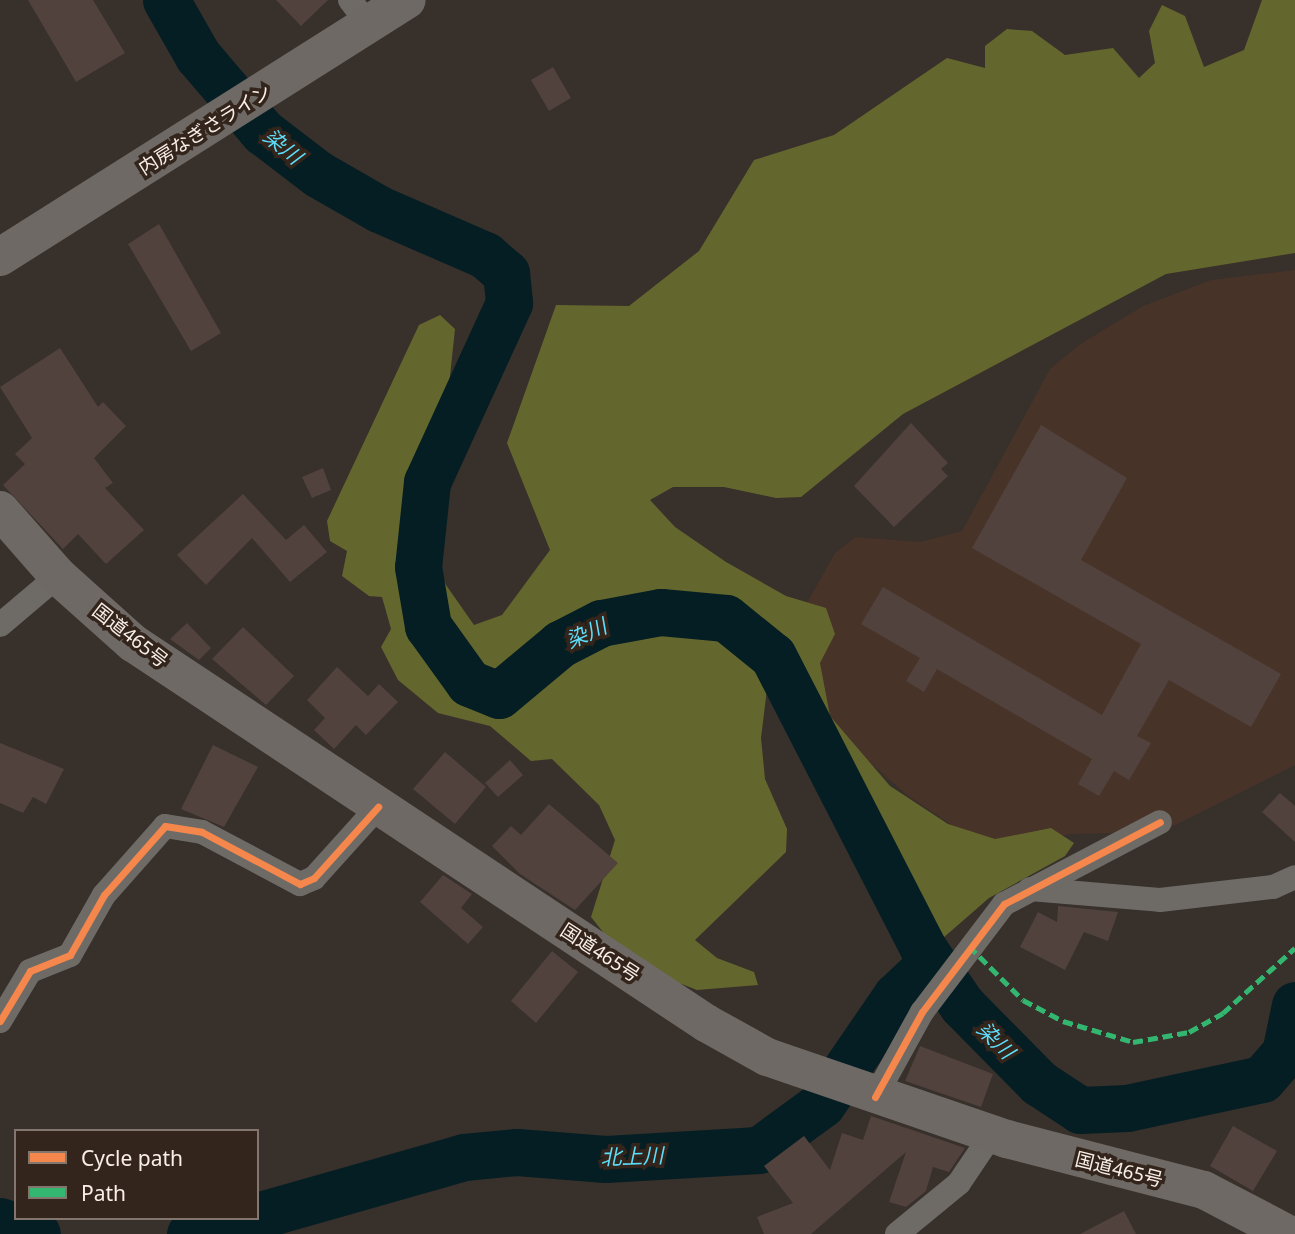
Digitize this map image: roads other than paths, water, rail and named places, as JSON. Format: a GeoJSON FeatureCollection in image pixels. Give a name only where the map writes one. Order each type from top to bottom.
{"type":"FeatureCollection","features":[{"type":"Feature","properties":{"kind":"highway","name":"内房なぎさライン"},"geometry":{"type":"LineString","coordinates":[[0,257],[290,76],[360,12],[407,0]]}},
{"type":"Feature","properties":{"kind":"highway","name":"国道465号"},"geometry":{"type":"LineString","coordinates":[[0,510],[58,576],[133,643],[706,1023],[767,1057],[865,1094],[1114,1171],[1204,1190],[1288,1234]]}},
{"type":"Feature","properties":{"kind":"street"},"geometry":{"type":"LineString","coordinates":[[0,625],[58,576]]}},
{"type":"Feature","properties":{"kind":"street"},"geometry":{"type":"LineString","coordinates":[[0,1021],[30,971],[70,955],[104,895],[165,826],[202,832],[300,884],[314,878],[378,807]]}},
{"type":"Feature","properties":{"kind":"street"},"geometry":{"type":"LineString","coordinates":[[865,1094],[922,1012],[1004,904],[1160,822]]}},
{"type":"Feature","properties":{"kind":"street"},"geometry":{"type":"LineString","coordinates":[[1030,889],[1160,900],[1273,887],[1295,877]]}},
{"type":"Feature","properties":{"kind":"street"},"geometry":{"type":"LineString","coordinates":[[897,1234],[959,1183],[992,1134]]}},
{"type":"Feature","properties":{"kind":"waterway","name":"染川"},"geometry":{"type":"LineString","coordinates":[[166,0],[198,56],[263,132],[318,174],[379,209],[485,255],[506,273],[509,303],[427,482],[418,567],[428,626],[469,683],[499,695],[560,644],[601,623],[661,612],[726,618],[773,656],[923,948],[962,1005],[1039,1083],[1080,1110],[1127,1108],[1262,1079],[1285,1053],[1295,1005]]}},
{"type":"Feature","properties":{"kind":"waterway","name":"北上川"},"geometry":{"type":"LineString","coordinates":[[259,1215],[464,1157],[517,1152],[606,1159],[759,1150],[822,1104],[896,996],[931,963]]}},
{"type":"Feature","properties":{"kind":"waterway","name":"北上川"},"geometry":{"type":"LineString","coordinates":[[190,1234],[243,1220]]}},
{"type":"Feature","properties":{"kind":"waterway","name":"北上川"},"geometry":{"type":"LineString","coordinates":[[0,1221],[37,1234]]}}]}
